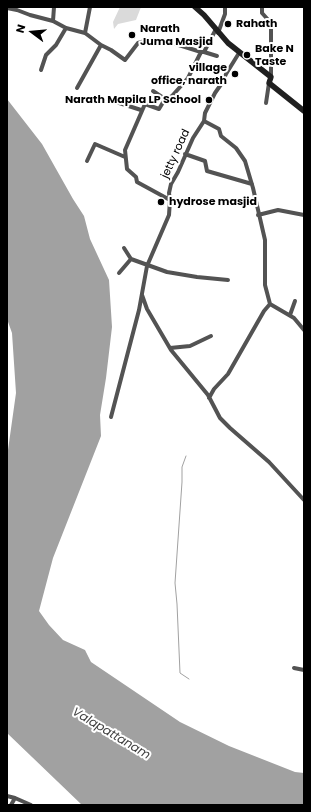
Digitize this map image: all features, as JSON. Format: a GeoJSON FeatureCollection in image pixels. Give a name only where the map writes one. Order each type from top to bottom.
{"type":"FeatureCollection","features":[{"type":"Feature","properties":{"kind":"main road"},"geometry":{"type":"LineString","coordinates":[[195,7],[239,53],[304,111]]}},
{"type":"Feature","properties":{"kind":"street"},"geometry":{"type":"LineString","coordinates":[[53,21],[54,7]]}},
{"type":"Feature","properties":{"kind":"street"},"geometry":{"type":"LineString","coordinates":[[85,33],[90,7]]}},
{"type":"Feature","properties":{"kind":"street"},"geometry":{"type":"LineString","coordinates":[[170,200],[137,182],[136,177],[127,169],[125,150],[141,110],[146,103],[160,109],[165,99],[172,96],[188,78],[217,31],[225,14],[225,7]]}},
{"type":"Feature","properties":{"kind":"street"},"geometry":{"type":"LineString","coordinates":[[262,7],[262,13],[271,23],[270,80],[266,103]]}},
{"type":"Feature","properties":{"kind":"street"},"geometry":{"type":"LineString","coordinates":[[7,8],[53,21],[66,28],[85,33],[125,60],[138,43],[145,41],[166,41],[217,56]]}},
{"type":"Feature","properties":{"kind":"street"},"geometry":{"type":"LineString","coordinates":[[41,70],[46,55],[56,45],[66,28]]}},
{"type":"Feature","properties":{"kind":"street"},"geometry":{"type":"LineString","coordinates":[[77,88],[101,45]]}},
{"type":"Feature","properties":{"kind":"street","name":"jetty road"},"geometry":{"type":"LineString","coordinates":[[111,417],[139,310],[147,266],[168,215],[171,184],[198,129],[204,121],[205,113],[230,66],[239,53]]}},
{"type":"Feature","properties":{"kind":"street"},"geometry":{"type":"LineString","coordinates":[[167,78],[182,85]]}},
{"type":"Feature","properties":{"kind":"street"},"geometry":{"type":"LineString","coordinates":[[153,91],[165,99]]}},
{"type":"Feature","properties":{"kind":"street"},"geometry":{"type":"LineString","coordinates":[[110,100],[141,110]]}},
{"type":"Feature","properties":{"kind":"street"},"geometry":{"type":"LineString","coordinates":[[204,121],[219,129],[221,136],[236,148],[245,161],[265,240],[265,285],[270,304],[294,318],[304,330]]}},
{"type":"Feature","properties":{"kind":"street"},"geometry":{"type":"LineString","coordinates":[[88,161],[95,144],[125,157]]}},
{"type":"Feature","properties":{"kind":"street"},"geometry":{"type":"LineString","coordinates":[[185,154],[205,161],[207,171],[252,184]]}},
{"type":"Feature","properties":{"kind":"street"},"geometry":{"type":"LineString","coordinates":[[258,214],[278,210],[304,215]]}},
{"type":"Feature","properties":{"kind":"street"},"geometry":{"type":"LineString","coordinates":[[124,248],[131,259],[147,266],[174,274],[228,280]]}},
{"type":"Feature","properties":{"kind":"street"},"geometry":{"type":"LineString","coordinates":[[119,273],[131,259]]}},
{"type":"Feature","properties":{"kind":"street"},"geometry":{"type":"LineString","coordinates":[[142,293],[147,309],[170,348],[210,398],[220,418],[269,462],[304,500]]}},
{"type":"Feature","properties":{"kind":"street"},"geometry":{"type":"LineString","coordinates":[[290,315],[295,301]]}},
{"type":"Feature","properties":{"kind":"street"},"geometry":{"type":"LineString","coordinates":[[210,398],[214,389],[228,374],[270,304]]}},
{"type":"Feature","properties":{"kind":"street"},"geometry":{"type":"LineString","coordinates":[[170,348],[190,346],[211,336]]}},
{"type":"Feature","properties":{"kind":"street"},"geometry":{"type":"LineString","coordinates":[[294,668],[304,670]]}},
{"type":"Feature","properties":{"kind":"street"},"geometry":{"type":"LineString","coordinates":[[7,796],[31,805]]}},
{"type":"Feature","properties":{"kind":"street"},"geometry":{"type":"LineString","coordinates":[[11,805],[15,798]]}},
{"type":"Feature","properties":{"kind":"shaded area"},"geometry":{"type":"Polygon","coordinates":[[[120,7],[141,7],[136,20],[118,24],[114,29],[113,22],[120,7]]]}},
{"type":"Feature","properties":{"kind":"water","name":"Valapattanam"},"geometry":{"type":"Polygon","coordinates":[[[7,99],[42,144],[84,216],[90,239],[109,280],[112,327],[100,415],[101,436],[53,558],[39,611],[49,625],[63,640],[85,650],[91,662],[180,722],[229,746],[295,772],[304,773],[304,805],[82,805],[7,733],[7,457],[16,393],[12,333],[7,319],[7,99]]]}},
{"type":"Feature","properties":{"kind":"waterway"},"geometry":{"type":"LineString","coordinates":[[186,456],[182,467],[175,583],[180,673],[189,679]]}},
{"type":"Feature","properties":{"kind":"place","name":"Rahath"},"geometry":{"type":"Point","coordinates":[228,24]}},
{"type":"Feature","properties":{"kind":"place","name":"Narath Juma Masjid"},"geometry":{"type":"Point","coordinates":[132,35]}},
{"type":"Feature","properties":{"kind":"place","name":"Bake N Taste"},"geometry":{"type":"Point","coordinates":[247,55]}},
{"type":"Feature","properties":{"kind":"place","name":"village office, narath"},"geometry":{"type":"Point","coordinates":[235,74]}},
{"type":"Feature","properties":{"kind":"place","name":"Narath Mapila LP School"},"geometry":{"type":"Point","coordinates":[209,100]}},
{"type":"Feature","properties":{"kind":"place","name":"hydrose masjid"},"geometry":{"type":"Point","coordinates":[161,202]}}]}
